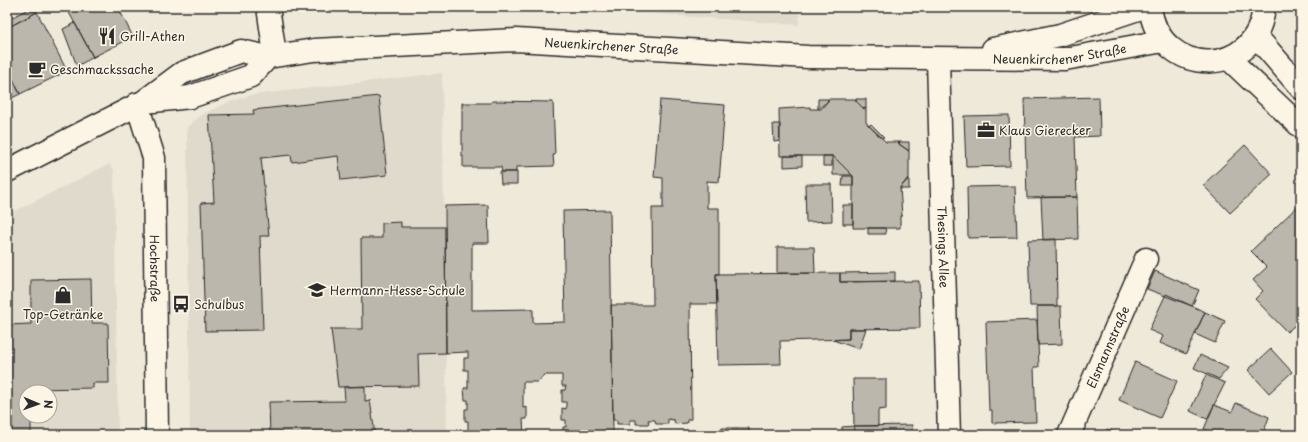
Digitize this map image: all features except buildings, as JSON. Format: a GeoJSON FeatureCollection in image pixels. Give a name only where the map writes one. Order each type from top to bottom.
{"type":"FeatureCollection","features":[{"type":"Feature","properties":{"kind":"main road"},"geometry":{"type":"LineString","coordinates":[[7,171],[140,103],[190,97],[251,76],[271,56],[268,7]]}},
{"type":"Feature","properties":{"kind":"main road","name":"Neuenkirchener Straße"},"geometry":{"type":"LineString","coordinates":[[947,58],[1060,35],[1144,7]]}},
{"type":"Feature","properties":{"kind":"main road"},"geometry":{"type":"LineString","coordinates":[[1150,7],[1153,24],[1163,41],[1176,53],[1192,60],[1211,62],[1228,58],[1244,49],[1256,36],[1263,19],[1264,7]]}},
{"type":"Feature","properties":{"kind":"main road"},"geometry":{"type":"LineString","coordinates":[[1256,36],[1301,88]]}},
{"type":"Feature","properties":{"kind":"main road","name":"Neuenkirchener Straße"},"geometry":{"type":"LineString","coordinates":[[271,56],[314,50],[516,40],[808,57],[1065,59],[1163,41]]}},
{"type":"Feature","properties":{"kind":"main road","name":"Thesings Allee"},"geometry":{"type":"LineString","coordinates":[[947,58],[949,435]]}},
{"type":"Feature","properties":{"kind":"main road"},"geometry":{"type":"LineString","coordinates":[[1228,58],[1301,127]]}},
{"type":"Feature","properties":{"kind":"main road","name":"Hochstraße"},"geometry":{"type":"LineString","coordinates":[[140,103],[154,158],[157,435]]}},
{"type":"Feature","properties":{"kind":"main road","name":"Elsmannstraße"},"geometry":{"type":"LineString","coordinates":[[1069,435],[1146,259]]}},
{"type":"Feature","properties":{"kind":"shaded area"},"geometry":{"type":"Polygon","coordinates":[[[462,7],[520,7],[461,11],[462,7]]]}},
{"type":"Feature","properties":{"kind":"shaded area"},"geometry":{"type":"Polygon","coordinates":[[[568,7],[800,7],[799,25],[568,7]]]}},
{"type":"Feature","properties":{"kind":"shaded area","name":"Hermann-Hesse-Schule"},"geometry":{"type":"Polygon","coordinates":[[[442,73],[447,435],[190,435],[187,127],[201,115],[227,103],[251,95],[442,73]]]}},
{"type":"Feature","properties":{"kind":"shaded area"},"geometry":{"type":"Polygon","coordinates":[[[109,164],[114,169],[118,435],[7,435],[7,215],[109,164]]]}},
{"type":"Feature","properties":{"kind":"place","name":"Grill-Athen"},"geometry":{"type":"Point","coordinates":[107,36]}},
{"type":"Feature","properties":{"kind":"place","name":"Geschmackssache"},"geometry":{"type":"Point","coordinates":[37,69]}},
{"type":"Feature","properties":{"kind":"place","name":"Klaus Gierecker"},"geometry":{"type":"Point","coordinates":[986,130]}},
{"type":"Feature","properties":{"kind":"place","name":"Hermann-Hesse-Schule"},"geometry":{"type":"Point","coordinates":[317,290]}},
{"type":"Feature","properties":{"kind":"place","name":"Top-Getränke"},"geometry":{"type":"Point","coordinates":[63,295]}},
{"type":"Feature","properties":{"kind":"place","name":"Schulbus"},"geometry":{"type":"Point","coordinates":[181,304]}}]}
